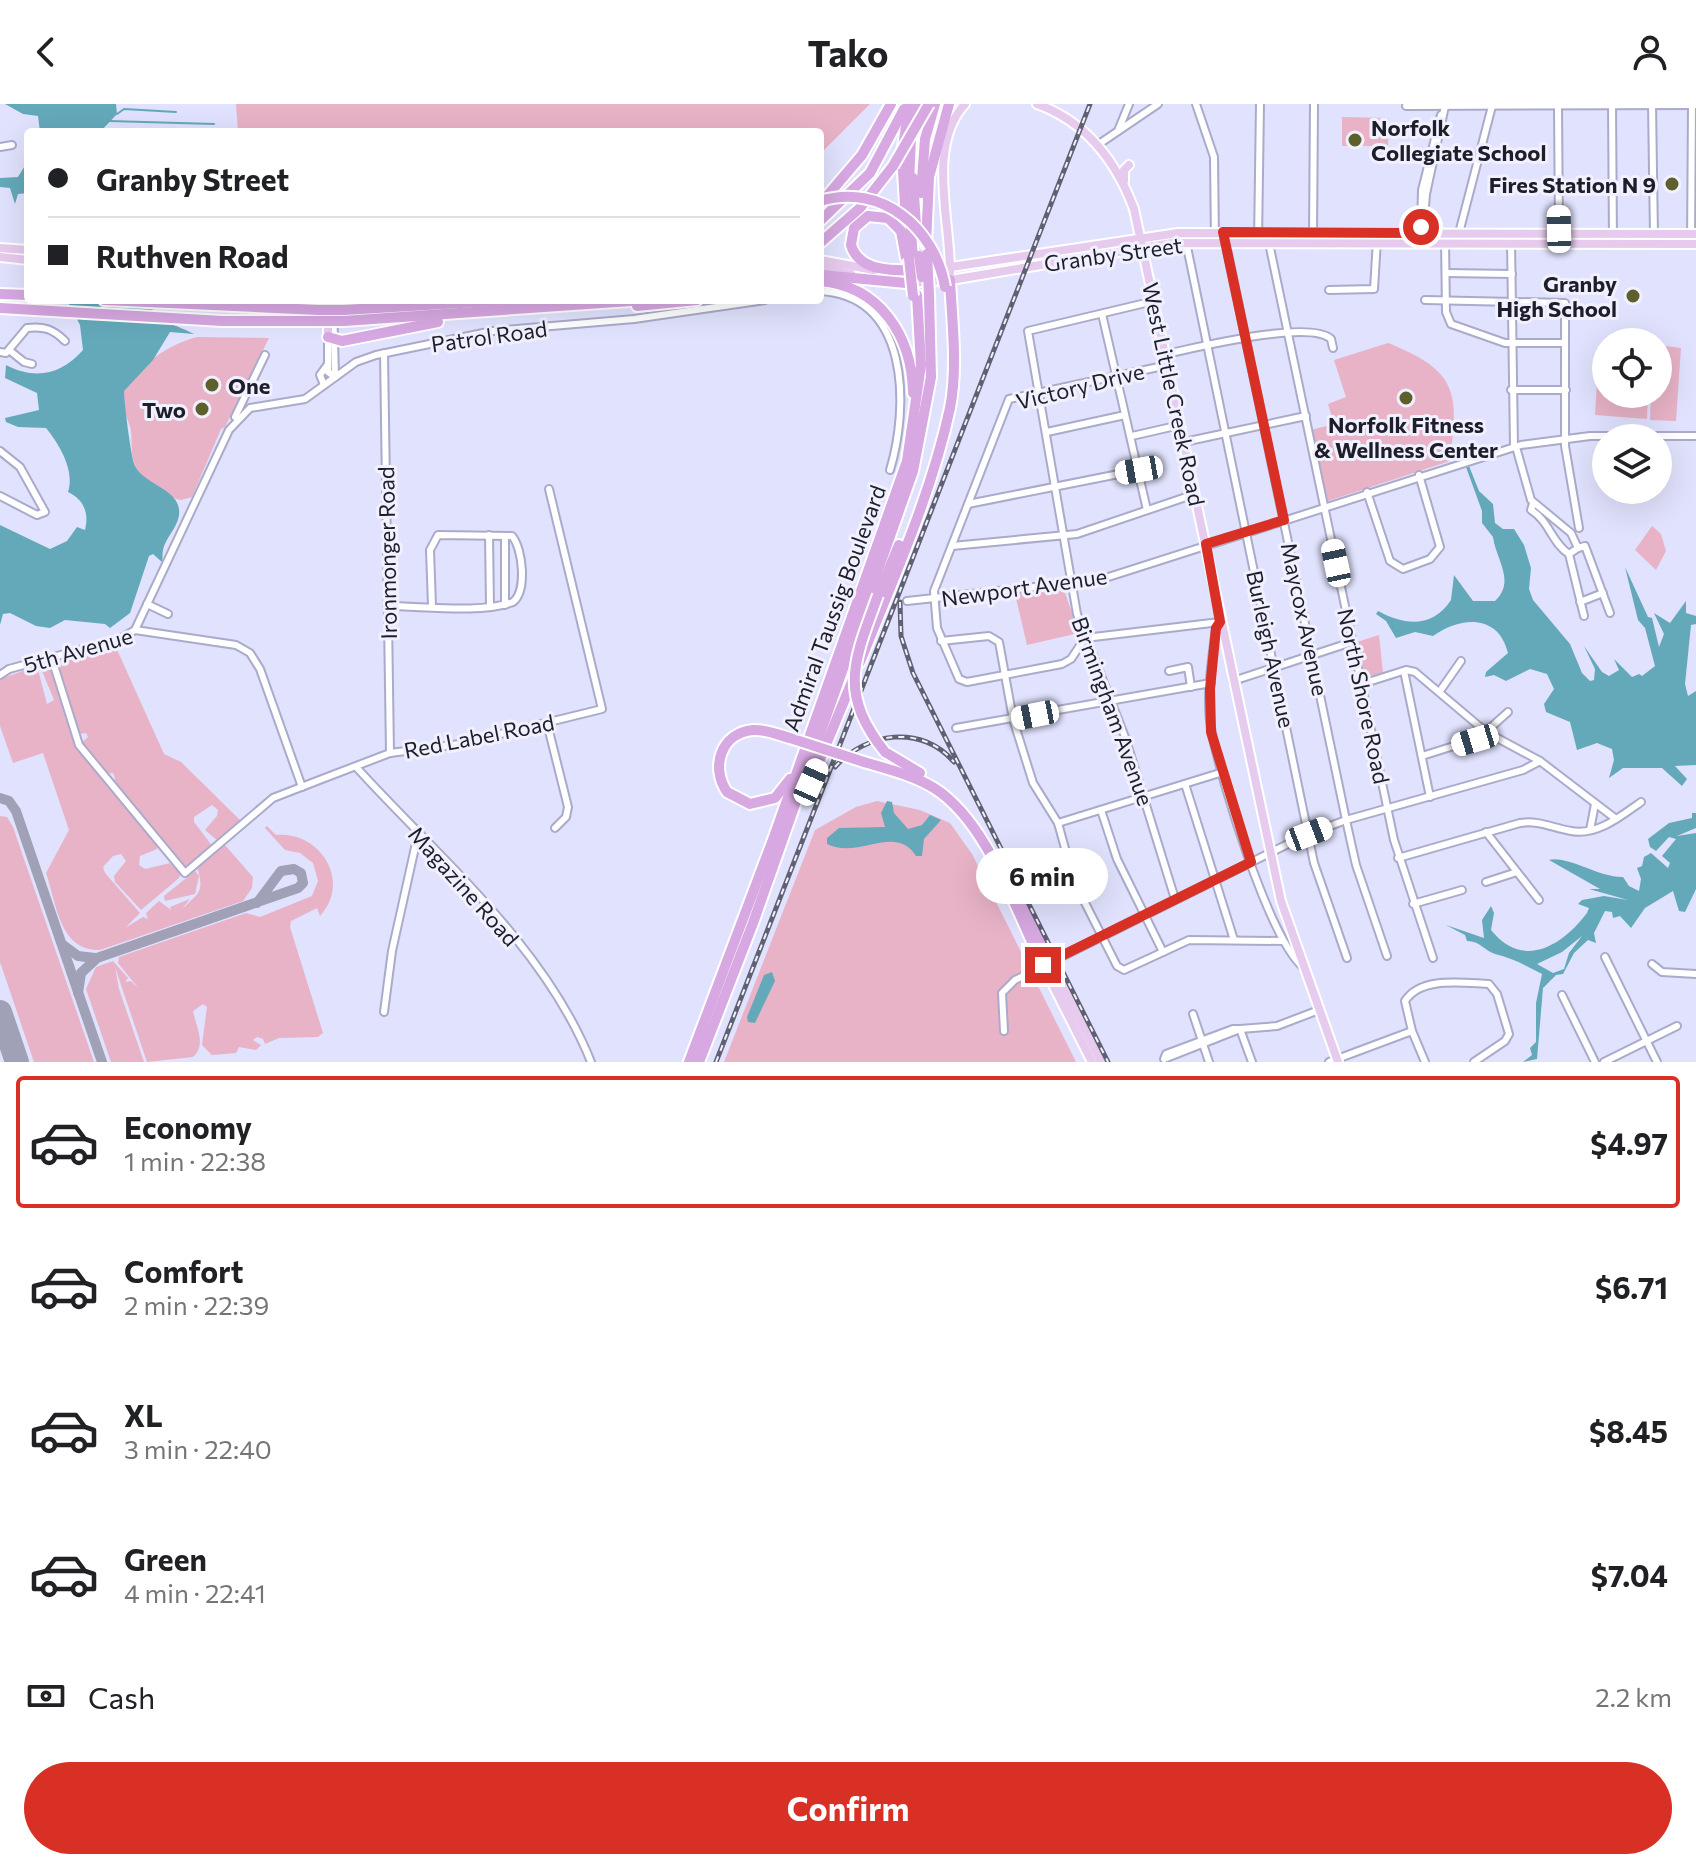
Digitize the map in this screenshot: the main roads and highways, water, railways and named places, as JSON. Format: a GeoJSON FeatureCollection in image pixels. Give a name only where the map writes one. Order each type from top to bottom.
{"type":"FeatureCollection","features":[{"type":"Feature","properties":{"kind":"highway"},"geometry":{"type":"LineString","coordinates":[[824,198],[851,171],[891,104]]}},
{"type":"Feature","properties":{"kind":"highway"},"geometry":{"type":"LineString","coordinates":[[824,217],[861,183],[883,153],[908,104]]}},
{"type":"Feature","properties":{"kind":"highway"},"geometry":{"type":"LineString","coordinates":[[908,104],[902,155],[921,295],[932,351],[915,483],[856,653],[854,685],[863,721],[885,752],[948,789],[976,818],[1047,963]]}},
{"type":"Feature","properties":{"kind":"highway"},"geometry":{"type":"LineString","coordinates":[[916,256],[911,138],[919,104]]}},
{"type":"Feature","properties":{"kind":"highway"},"geometry":{"type":"LineString","coordinates":[[916,256],[926,133],[932,104]]}},
{"type":"Feature","properties":{"kind":"highway"},"geometry":{"type":"LineString","coordinates":[[824,240],[860,208],[893,166],[932,104]]}},
{"type":"Feature","properties":{"kind":"highway"},"geometry":{"type":"LineString","coordinates":[[921,295],[910,271],[916,256],[937,140],[949,104]]}},
{"type":"Feature","properties":{"kind":"highway"},"geometry":{"type":"LineString","coordinates":[[824,191],[847,171],[876,133]]}},
{"type":"Feature","properties":{"kind":"highway"},"geometry":{"type":"LineString","coordinates":[[752,926],[846,698],[939,451],[943,433],[949,280],[930,243],[899,212],[860,198],[824,202]]}},
{"type":"Feature","properties":{"kind":"highway"},"geometry":{"type":"LineString","coordinates":[[868,216],[888,218],[901,231],[929,272],[861,262],[851,245],[854,228],[868,216]]}},
{"type":"Feature","properties":{"kind":"highway"},"geometry":{"type":"LineString","coordinates":[[912,436],[919,382],[921,295],[929,272]]}},
{"type":"Feature","properties":{"kind":"highway"},"geometry":{"type":"LineString","coordinates":[[824,278],[906,283]]}},
{"type":"Feature","properties":{"kind":"highway"},"geometry":{"type":"LineString","coordinates":[[824,279],[858,290],[893,322],[904,344],[911,370],[912,436]]}},
{"type":"Feature","properties":{"kind":"highway"},"geometry":{"type":"LineString","coordinates":[[0,294],[24,295]]}},
{"type":"Feature","properties":{"kind":"highway"},"geometry":{"type":"LineString","coordinates":[[158,304],[318,316]]}},
{"type":"Feature","properties":{"kind":"highway"},"geometry":{"type":"LineString","coordinates":[[344,315],[466,304]]}},
{"type":"Feature","properties":{"kind":"highway"},"geometry":{"type":"LineString","coordinates":[[0,308],[222,321],[518,310],[594,304]]}},
{"type":"Feature","properties":{"kind":"highway"},"geometry":{"type":"LineString","coordinates":[[616,304],[654,304]]}},
{"type":"Feature","properties":{"kind":"highway"},"geometry":{"type":"LineString","coordinates":[[331,339],[518,310]]}},
{"type":"Feature","properties":{"kind":"highway"},"geometry":{"type":"LineString","coordinates":[[700,1062],[752,926],[908,489],[925,421]]}},
{"type":"Feature","properties":{"kind":"highway","name":"Admiral Taussig Boulevard"},"geometry":{"type":"LineString","coordinates":[[689,1062],[834,669],[901,480],[912,436]]}},
{"type":"Feature","properties":{"kind":"highway"},"geometry":{"type":"LineString","coordinates":[[879,591],[939,451]]}},
{"type":"Feature","properties":{"kind":"highway"},"geometry":{"type":"LineString","coordinates":[[834,669],[784,788],[769,801],[757,804],[737,800],[727,792],[719,774],[719,761],[731,739],[755,730],[790,738],[864,762],[924,782],[964,813],[979,834],[1047,963]]}},
{"type":"Feature","properties":{"kind":"main road"},"geometry":{"type":"LineString","coordinates":[[949,280],[946,138],[965,104]]}},
{"type":"Feature","properties":{"kind":"main road","name":"West Little Creek Road"},"geometry":{"type":"LineString","coordinates":[[1039,104],[1081,128],[1099,144],[1124,185],[1142,241],[1269,853],[1288,927],[1335,1061]]}},
{"type":"Feature","properties":{"kind":"main road"},"geometry":{"type":"LineString","coordinates":[[1124,185],[1124,170],[1129,165]]}},
{"type":"Feature","properties":{"kind":"main road","name":"Granby Street"},"geometry":{"type":"LineString","coordinates":[[1258,238],[1269,243],[1377,233],[1422,238],[1694,239]]}},
{"type":"Feature","properties":{"kind":"main road","name":"Granby Street"},"geometry":{"type":"LineString","coordinates":[[1446,238],[1459,233],[1511,238]]}},
{"type":"Feature","properties":{"kind":"main road","name":"Granby Street"},"geometry":{"type":"LineString","coordinates":[[1142,241],[1186,242],[1220,237]]}},
{"type":"Feature","properties":{"kind":"main road","name":"Granby Street"},"geometry":{"type":"LineString","coordinates":[[824,268],[906,283],[949,280],[1142,241],[1220,237],[1313,238],[1377,243],[1422,238]]}},
{"type":"Feature","properties":{"kind":"main road"},"geometry":{"type":"LineString","coordinates":[[0,248],[24,250]]}},
{"type":"Feature","properties":{"kind":"main road"},"geometry":{"type":"LineString","coordinates":[[0,257],[24,260]]}},
{"type":"Feature","properties":{"kind":"main road","name":"Granby Street"},"geometry":{"type":"LineString","coordinates":[[824,261],[887,271],[929,272],[949,280]]}},
{"type":"Feature","properties":{"kind":"main road"},"geometry":{"type":"LineString","coordinates":[[330,304],[331,339]]}},
{"type":"Feature","properties":{"kind":"main road"},"geometry":{"type":"LineString","coordinates":[[1047,963],[1092,1062]]}},
{"type":"Feature","properties":{"kind":"main road"},"geometry":{"type":"LineString","coordinates":[[1047,963],[1101,1062]]}},
{"type":"Feature","properties":{"kind":"water"},"geometry":{"type":"Polygon","coordinates":[[[5,104],[116,104],[117,114],[104,128],[40,128],[38,116],[23,114],[5,104]]]}},
{"type":"Feature","properties":{"kind":"water"},"geometry":{"type":"Polygon","coordinates":[[[24,167],[24,193],[18,194],[15,204],[10,188],[0,187],[0,178],[18,177],[24,167]]]}},
{"type":"Feature","properties":{"kind":"water"},"geometry":{"type":"Polygon","coordinates":[[[69,304],[150,304],[161,318],[194,334],[170,332],[153,360],[124,391],[135,466],[145,478],[173,496],[179,515],[165,545],[162,562],[153,554],[149,556],[130,613],[110,628],[105,624],[65,620],[50,628],[36,626],[10,613],[3,614],[0,625],[0,525],[50,549],[67,541],[77,527],[85,530],[86,523],[80,501],[68,492],[68,467],[61,450],[46,428],[18,427],[6,422],[5,418],[39,410],[37,393],[5,378],[6,365],[37,373],[57,370],[83,350],[80,325],[69,304]]]}},
{"type":"Feature","properties":{"kind":"water"},"geometry":{"type":"Polygon","coordinates":[[[1469,466],[1479,491],[1493,504],[1495,523],[1503,529],[1514,529],[1524,545],[1531,568],[1529,589],[1533,600],[1570,644],[1582,673],[1590,681],[1594,680],[1595,669],[1584,646],[1602,672],[1609,676],[1619,670],[1614,659],[1632,677],[1642,676],[1655,666],[1645,628],[1638,620],[1625,567],[1648,617],[1652,618],[1659,647],[1664,634],[1654,613],[1670,623],[1686,601],[1686,613],[1696,616],[1696,624],[1691,625],[1685,684],[1688,696],[1696,691],[1696,765],[1675,766],[1687,779],[1682,786],[1662,768],[1623,768],[1609,778],[1614,760],[1612,749],[1597,743],[1577,750],[1570,722],[1546,712],[1544,704],[1554,689],[1547,674],[1530,669],[1506,681],[1494,675],[1485,677],[1486,672],[1508,653],[1503,640],[1487,625],[1466,622],[1433,636],[1415,632],[1396,638],[1386,621],[1376,614],[1378,611],[1417,622],[1435,616],[1451,600],[1454,575],[1473,601],[1495,601],[1501,593],[1503,570],[1493,537],[1482,523],[1482,511],[1466,467],[1469,466]]]}},
{"type":"Feature","properties":{"kind":"water"},"geometry":{"type":"Polygon","coordinates":[[[887,801],[892,802],[894,813],[908,829],[922,825],[930,815],[941,820],[924,839],[922,856],[916,856],[898,842],[851,848],[827,844],[827,838],[839,828],[885,827],[881,813],[887,801]]]}},
{"type":"Feature","properties":{"kind":"water"},"geometry":{"type":"Polygon","coordinates":[[[1692,813],[1696,813],[1696,828],[1677,836],[1696,833],[1696,889],[1685,912],[1679,911],[1673,891],[1645,908],[1631,928],[1620,916],[1613,918],[1612,912],[1605,911],[1594,933],[1596,943],[1588,940],[1574,953],[1563,974],[1556,975],[1543,988],[1537,1059],[1523,1062],[1532,1055],[1530,1048],[1536,1042],[1536,1003],[1542,974],[1467,941],[1465,935],[1446,925],[1484,938],[1482,920],[1491,906],[1494,913],[1491,930],[1503,942],[1516,949],[1542,949],[1566,935],[1587,913],[1589,908],[1578,904],[1582,900],[1604,896],[1628,900],[1589,889],[1600,889],[1549,860],[1565,861],[1623,877],[1629,886],[1639,891],[1641,879],[1637,868],[1642,866],[1644,857],[1651,853],[1668,868],[1670,863],[1662,856],[1676,839],[1669,837],[1656,851],[1650,847],[1648,839],[1669,823],[1692,818],[1692,813]],[[1582,936],[1562,952],[1537,964],[1553,973],[1564,969],[1569,953],[1582,936]]]}},
{"type":"Feature","properties":{"kind":"water"},"geometry":{"type":"Polygon","coordinates":[[[772,972],[775,981],[755,1023],[748,1022],[747,1017],[764,975],[772,972]]]}},
{"type":"Feature","properties":{"kind":"waterway"},"geometry":{"type":"LineString","coordinates":[[117,114],[124,109],[176,112]]}},
{"type":"Feature","properties":{"kind":"waterway"},"geometry":{"type":"LineString","coordinates":[[109,121],[214,124]]}},
{"type":"Feature","properties":{"kind":"railway"},"geometry":{"type":"LineString","coordinates":[[716,1062],[1090,104]]}},
{"type":"Feature","properties":{"kind":"railway"},"geometry":{"type":"LineString","coordinates":[[900,602],[901,636],[913,673],[1108,1062]]}},
{"type":"Feature","properties":{"kind":"railway"},"geometry":{"type":"LineString","coordinates":[[835,767],[862,746],[894,737],[926,742],[954,762]]}},
{"type":"Feature","properties":{"kind":"place","name":"Norfolk Collegiate School"},"geometry":{"type":"Point","coordinates":[1355,140]}},
{"type":"Feature","properties":{"kind":"place","name":"Fires Station N 9"},"geometry":{"type":"Point","coordinates":[1672,184]}},
{"type":"Feature","properties":{"kind":"place","name":"Granby High School"},"geometry":{"type":"Point","coordinates":[1633,296]}},
{"type":"Feature","properties":{"kind":"place","name":"One"},"geometry":{"type":"Point","coordinates":[212,385]}},
{"type":"Feature","properties":{"kind":"place","name":"Norfolk Fitness & Wellness Center"},"geometry":{"type":"Point","coordinates":[1406,398]}},
{"type":"Feature","properties":{"kind":"place","name":"Two"},"geometry":{"type":"Point","coordinates":[202,409]}}]}
